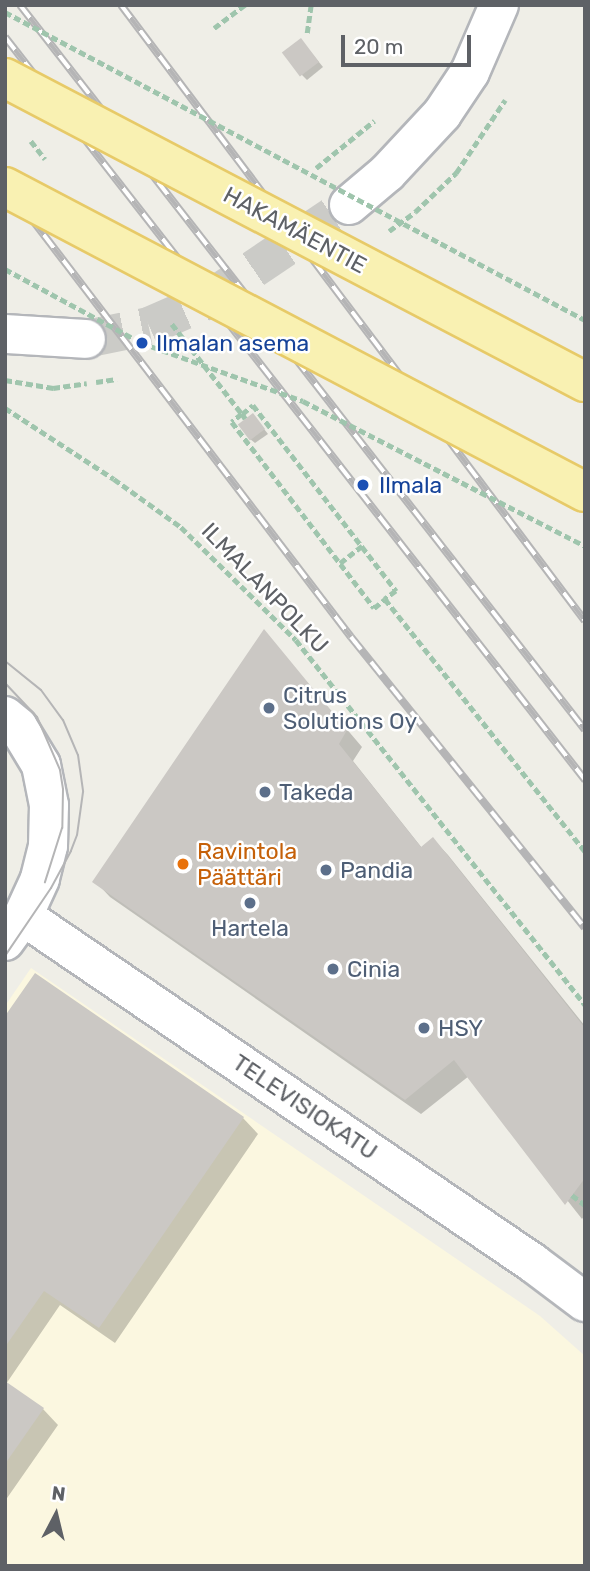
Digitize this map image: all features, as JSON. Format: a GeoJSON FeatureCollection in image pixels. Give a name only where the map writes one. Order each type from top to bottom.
{"type":"FeatureCollection","features":[{"type":"Feature","properties":{"kind":"main road","name":"HAKAMÄENTIE"},"geometry":{"type":"LineString","coordinates":[[5,78],[585,382]]}},
{"type":"Feature","properties":{"kind":"main road"},"geometry":{"type":"LineString","coordinates":[[5,187],[585,492]]}},
{"type":"Feature","properties":{"kind":"street"},"geometry":{"type":"LineString","coordinates":[[349,205],[387,173],[442,114],[470,72],[499,5]]}},
{"type":"Feature","properties":{"kind":"street"},"geometry":{"type":"LineString","coordinates":[[5,334],[86,340]]}},
{"type":"Feature","properties":{"kind":"street"},"geometry":{"type":"LineString","coordinates":[[5,716],[18,727],[41,765],[49,805],[44,867],[14,929]]}},
{"type":"Feature","properties":{"kind":"street","name":"TELEVISIOKATU"},"geometry":{"type":"LineString","coordinates":[[14,929],[522,1255],[585,1302]]}},
{"type":"Feature","properties":{"kind":"path"},"geometry":{"type":"LineString","coordinates":[[214,28],[245,5]]}},
{"type":"Feature","properties":{"kind":"path"},"geometry":{"type":"LineString","coordinates":[[307,33],[311,5]]}},
{"type":"Feature","properties":{"kind":"path"},"geometry":{"type":"LineString","coordinates":[[5,12],[585,320]]}},
{"type":"Feature","properties":{"kind":"path"},"geometry":{"type":"LineString","coordinates":[[316,168],[377,118]]}},
{"type":"Feature","properties":{"kind":"path"},"geometry":{"type":"LineString","coordinates":[[31,140],[47,162]]}},
{"type":"Feature","properties":{"kind":"path"},"geometry":{"type":"LineString","coordinates":[[5,269],[142,343],[303,401],[585,546]]}},
{"type":"Feature","properties":{"kind":"path"},"geometry":{"type":"LineString","coordinates":[[166,316],[244,416]]}},
{"type":"Feature","properties":{"kind":"path"},"geometry":{"type":"LineString","coordinates":[[5,380],[53,388],[117,379]]}},
{"type":"Feature","properties":{"kind":"path"},"geometry":{"type":"LineString","coordinates":[[253,405],[397,591],[374,608],[232,422],[244,416],[253,405]]}},
{"type":"Feature","properties":{"kind":"path","name":"ILMALANPOLKU"},"geometry":{"type":"LineString","coordinates":[[5,408],[114,479],[181,527],[296,640],[585,1005]]}},
{"type":"Feature","properties":{"kind":"path"},"geometry":{"type":"LineString","coordinates":[[340,563],[362,545]]}},
{"type":"Feature","properties":{"kind":"path"},"geometry":{"type":"LineString","coordinates":[[385,599],[585,851]]}},
{"type":"Feature","properties":{"kind":"path"},"geometry":{"type":"LineString","coordinates":[[572,1195],[585,1205]]}},
{"type":"Feature","properties":{"kind":"shaded area"},"geometry":{"type":"Polygon","coordinates":[[[31,968],[540,1316],[585,1356],[585,1566],[5,1566],[5,1006],[31,968]]]}},
{"type":"Feature","properties":{"kind":"building"},"geometry":{"type":"Polygon","coordinates":[[[301,38],[319,62],[300,76],[282,52],[301,38]]]}},
{"type":"Feature","properties":{"kind":"building"},"geometry":{"type":"Polygon","coordinates":[[[253,413],[265,429],[250,440],[238,424],[253,413]]]}},
{"type":"Feature","properties":{"kind":"building"},"geometry":{"type":"Polygon","coordinates":[[[264,629],[347,730],[339,744],[421,847],[433,837],[585,1028],[585,1178],[565,1205],[454,1060],[405,1100],[92,882],[264,629]]]}},
{"type":"Feature","properties":{"kind":"building"},"geometry":{"type":"Polygon","coordinates":[[[35,973],[244,1117],[99,1328],[44,1291],[5,1347],[5,1016],[35,973]]]}},
{"type":"Feature","properties":{"kind":"building"},"geometry":{"type":"Polygon","coordinates":[[[5,1381],[44,1408],[5,1464],[5,1381]]]}},
{"type":"Feature","properties":{"kind":"tunnel"},"geometry":{"type":"LineString","coordinates":[[86,339],[149,326],[206,301],[349,205]]}},
{"type":"Feature","properties":{"kind":"tram line"},"geometry":{"type":"LineString","coordinates":[[5,661],[41,690],[63,720],[78,755],[83,792],[77,835],[71,851],[51,888],[5,956]]}},
{"type":"Feature","properties":{"kind":"tram line"},"geometry":{"type":"LineString","coordinates":[[5,683],[37,717],[60,770],[63,789],[62,828],[45,882]]}},
{"type":"Feature","properties":{"kind":"railway"},"geometry":{"type":"LineString","coordinates":[[20,5],[585,730]]}},
{"type":"Feature","properties":{"kind":"railway"},"geometry":{"type":"LineString","coordinates":[[121,5],[585,621]]}},
{"type":"Feature","properties":{"kind":"railway"},"geometry":{"type":"LineString","coordinates":[[5,37],[585,780]]}},
{"type":"Feature","properties":{"kind":"railway"},"geometry":{"type":"LineString","coordinates":[[5,184],[351,637],[585,928]]}},
{"type":"Feature","properties":{"kind":"place","name":"Ilmalan asema"},"geometry":{"type":"Point","coordinates":[142,343]}},
{"type":"Feature","properties":{"kind":"place","name":"Ilmala"},"geometry":{"type":"Point","coordinates":[363,485]}},
{"type":"Feature","properties":{"kind":"place","name":"Citrus Solutions Oy"},"geometry":{"type":"Point","coordinates":[269,708]}},
{"type":"Feature","properties":{"kind":"place","name":"Takeda"},"geometry":{"type":"Point","coordinates":[265,792]}},
{"type":"Feature","properties":{"kind":"place","name":"Ravintola Päättäri"},"geometry":{"type":"Point","coordinates":[183,864]}},
{"type":"Feature","properties":{"kind":"place","name":"Pandia"},"geometry":{"type":"Point","coordinates":[326,870]}},
{"type":"Feature","properties":{"kind":"place","name":"Hartela"},"geometry":{"type":"Point","coordinates":[250,903]}},
{"type":"Feature","properties":{"kind":"place","name":"Cinia"},"geometry":{"type":"Point","coordinates":[333,969]}},
{"type":"Feature","properties":{"kind":"place","name":"HSY"},"geometry":{"type":"Point","coordinates":[424,1028]}}]}
